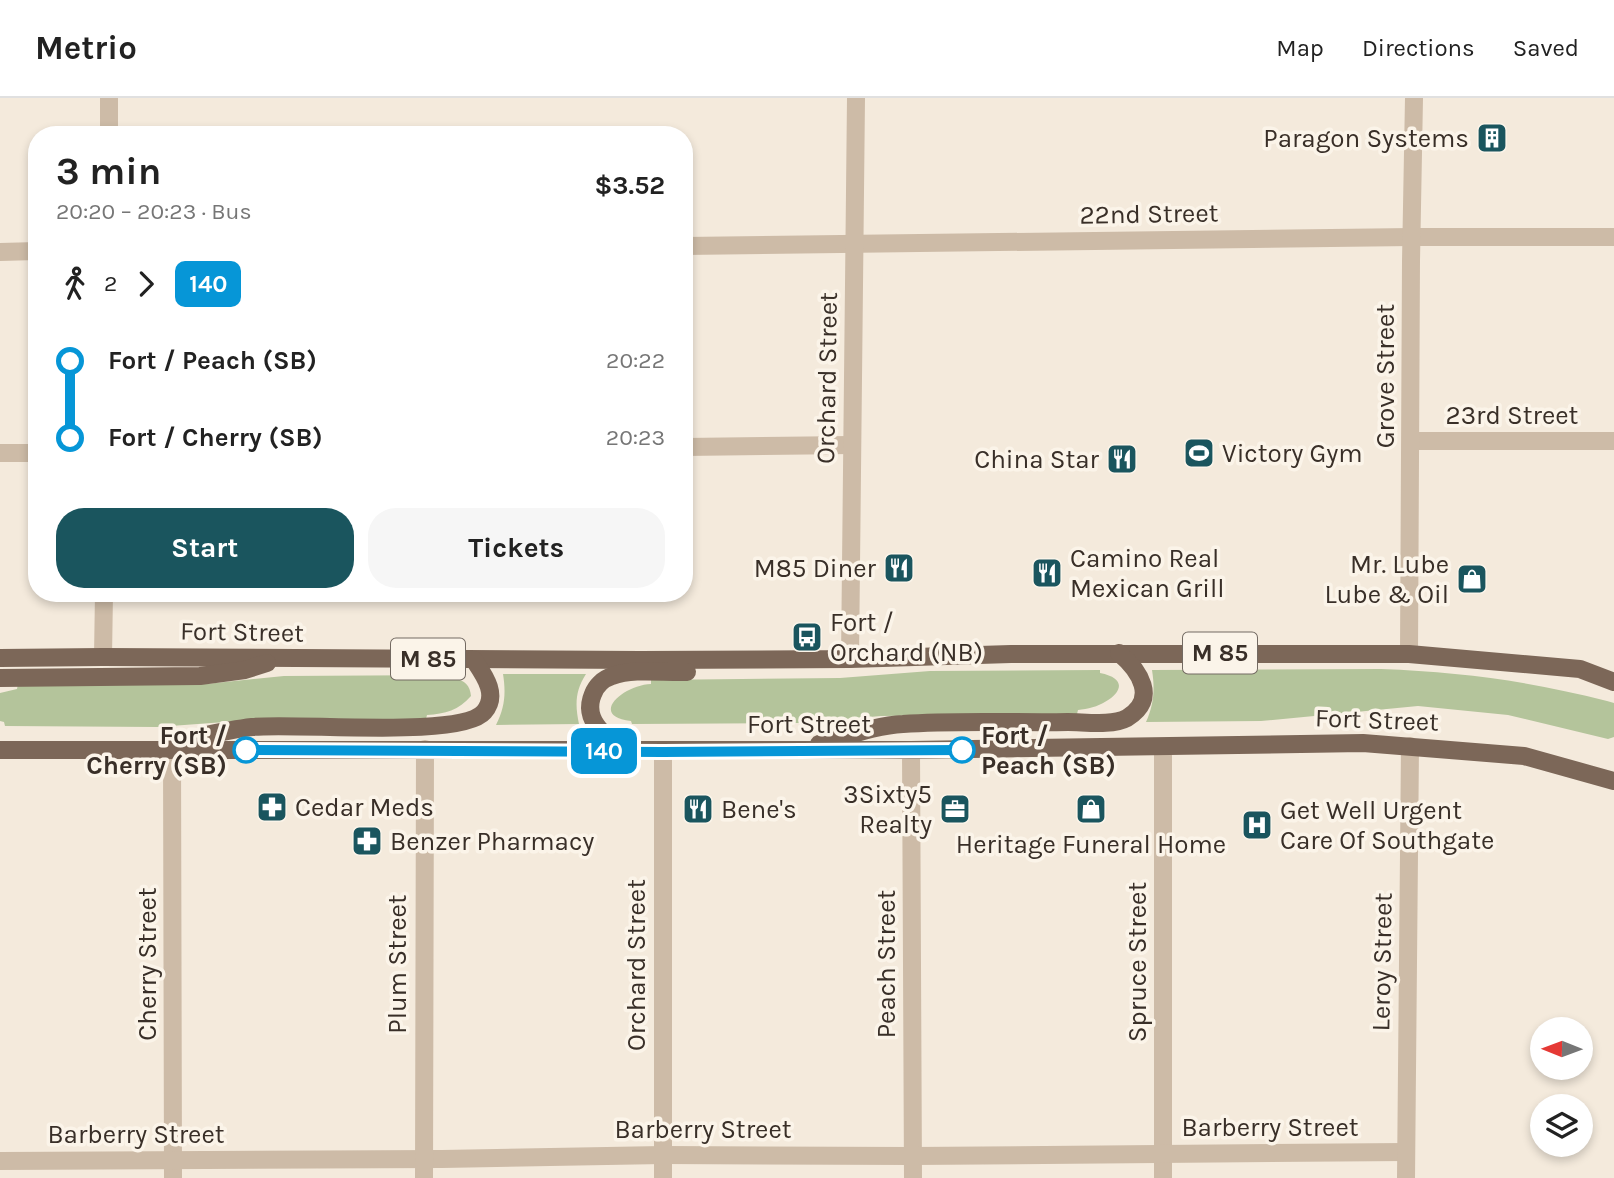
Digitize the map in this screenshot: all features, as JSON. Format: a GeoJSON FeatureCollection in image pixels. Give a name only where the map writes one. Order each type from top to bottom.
{"type":"FeatureCollection","features":[{"type":"Feature","properties":{"kind":"main road","name":"Fort Street"},"geometry":{"type":"LineString","coordinates":[[0,658],[850,659],[926,655],[1119,653],[1409,654],[1580,669],[1614,682]]}},
{"type":"Feature","properties":{"kind":"main road"},"geometry":{"type":"LineString","coordinates":[[792,751],[900,724],[1116,722],[1137,710],[1143,691],[1141,677],[1134,666],[1119,653]]}},
{"type":"Feature","properties":{"kind":"main road"},"geometry":{"type":"LineString","coordinates":[[630,752],[608,739],[597,728],[591,712],[590,702],[594,691],[611,676],[645,673],[862,670],[905,664],[926,655]]}},
{"type":"Feature","properties":{"kind":"main road"},"geometry":{"type":"LineString","coordinates":[[0,678],[200,676],[244,670],[281,658]]}},
{"type":"Feature","properties":{"kind":"main road"},"geometry":{"type":"LineString","coordinates":[[132,750],[253,727],[463,724],[485,712],[491,700],[488,682],[474,660]]}},
{"type":"Feature","properties":{"kind":"main road","name":"Fort Street"},"geometry":{"type":"LineString","coordinates":[[0,750],[425,749],[663,752],[1363,743],[1524,757],[1613,780]]}},
{"type":"Feature","properties":{"kind":"street"},"geometry":{"type":"LineString","coordinates":[[109,98],[109,126]]}},
{"type":"Feature","properties":{"kind":"street","name":"Orchard Street"},"geometry":{"type":"LineString","coordinates":[[850,659],[856,98]]}},
{"type":"Feature","properties":{"kind":"street","name":"Grove Street"},"geometry":{"type":"LineString","coordinates":[[1409,654],[1414,98]]}},
{"type":"Feature","properties":{"kind":"street","name":"22nd Street"},"geometry":{"type":"LineString","coordinates":[[693,246],[1614,237]]}},
{"type":"Feature","properties":{"kind":"street"},"geometry":{"type":"LineString","coordinates":[[0,252],[28,251]]}},
{"type":"Feature","properties":{"kind":"street","name":"23rd Street"},"geometry":{"type":"LineString","coordinates":[[1411,441],[1614,441]]}},
{"type":"Feature","properties":{"kind":"street"},"geometry":{"type":"LineString","coordinates":[[693,447],[852,445]]}},
{"type":"Feature","properties":{"kind":"street"},"geometry":{"type":"LineString","coordinates":[[0,453],[28,453]]}},
{"type":"Feature","properties":{"kind":"street"},"geometry":{"type":"LineString","coordinates":[[103,657],[104,602]]}},
{"type":"Feature","properties":{"kind":"street","name":"Leroy Street"},"geometry":{"type":"LineString","coordinates":[[1406,1178],[1410,746]]}},
{"type":"Feature","properties":{"kind":"street","name":"Spruce Street"},"geometry":{"type":"LineString","coordinates":[[1163,747],[1163,1178]]}},
{"type":"Feature","properties":{"kind":"street","name":"Plum Street"},"geometry":{"type":"LineString","coordinates":[[424,1178],[425,749]]}},
{"type":"Feature","properties":{"kind":"street","name":"Cherry Street"},"geometry":{"type":"LineString","coordinates":[[172,750],[173,1169]]}},
{"type":"Feature","properties":{"kind":"street","name":"Peach Street"},"geometry":{"type":"LineString","coordinates":[[911,750],[913,1178]]}},
{"type":"Feature","properties":{"kind":"street","name":"Orchard Street"},"geometry":{"type":"LineString","coordinates":[[663,752],[663,1178]]}},
{"type":"Feature","properties":{"kind":"street","name":"Barberry Street"},"geometry":{"type":"LineString","coordinates":[[0,1161],[173,1169],[424,1159],[663,1155],[1406,1152]]}},
{"type":"Feature","properties":{"kind":"green space"},"geometry":{"type":"Polygon","coordinates":[[[1381,669],[1495,679],[1614,703],[1614,737],[1608,739],[1508,715],[1418,706],[1261,721],[1146,722],[1153,696],[1152,670],[1381,669]]]}},
{"type":"Feature","properties":{"kind":"green space"},"geometry":{"type":"Polygon","coordinates":[[[1100,670],[1100,673],[1118,682],[1119,688],[1109,700],[1078,710],[1077,714],[881,716],[799,723],[632,724],[631,721],[618,718],[612,713],[611,707],[621,695],[651,684],[651,680],[840,678],[930,671],[1100,670]]]}},
{"type":"Feature","properties":{"kind":"green space"},"geometry":{"type":"Polygon","coordinates":[[[503,674],[586,674],[577,698],[579,724],[496,725],[504,700],[503,674]]]}},
{"type":"Feature","properties":{"kind":"green space"},"geometry":{"type":"Polygon","coordinates":[[[454,675],[454,678],[468,686],[471,696],[457,708],[427,715],[426,719],[252,720],[157,727],[5,726],[4,722],[0,721],[0,693],[17,689],[18,684],[206,684],[284,676],[454,675]]]}},
{"type":"Feature","properties":{"kind":"bus line","name":"140"},"geometry":{"type":"LineString","coordinates":[[246,750],[962,750]]}},
{"type":"Feature","properties":{"kind":"place","name":"Paragon Systems"},"geometry":{"type":"Point","coordinates":[1492,138]}},
{"type":"Feature","properties":{"kind":"place","name":"Victory Gym"},"geometry":{"type":"Point","coordinates":[1199,453]}},
{"type":"Feature","properties":{"kind":"place","name":"China Star"},"geometry":{"type":"Point","coordinates":[1122,459]}},
{"type":"Feature","properties":{"kind":"place","name":"M85 Diner"},"geometry":{"type":"Point","coordinates":[899,568]}},
{"type":"Feature","properties":{"kind":"place","name":"Camino Real Mexican Grill"},"geometry":{"type":"Point","coordinates":[1047,573]}},
{"type":"Feature","properties":{"kind":"place","name":"Mr. Lube Lube & Oil"},"geometry":{"type":"Point","coordinates":[1472,579]}},
{"type":"Feature","properties":{"kind":"place","name":"Fort / Orchard (NB)"},"geometry":{"type":"Point","coordinates":[807,637]}},
{"type":"Feature","properties":{"kind":"place","name":"Fort / Cherry (SB)"},"geometry":{"type":"Point","coordinates":[246,750]}},
{"type":"Feature","properties":{"kind":"place","name":"Fort / Peach (SB)"},"geometry":{"type":"Point","coordinates":[962,750]}},
{"type":"Feature","properties":{"kind":"place","name":"Cedar Meds"},"geometry":{"type":"Point","coordinates":[272,807]}},
{"type":"Feature","properties":{"kind":"place","name":"Bene's"},"geometry":{"type":"Point","coordinates":[698,809]}},
{"type":"Feature","properties":{"kind":"place","name":"3Sixty5 Realty"},"geometry":{"type":"Point","coordinates":[955,809]}},
{"type":"Feature","properties":{"kind":"place","name":"Heritage Funeral Home"},"geometry":{"type":"Point","coordinates":[1091,809]}},
{"type":"Feature","properties":{"kind":"place","name":"Get Well Urgent Care Of Southgate"},"geometry":{"type":"Point","coordinates":[1257,825]}},
{"type":"Feature","properties":{"kind":"place","name":"Benzer Pharmacy"},"geometry":{"type":"Point","coordinates":[367,841]}}]}
